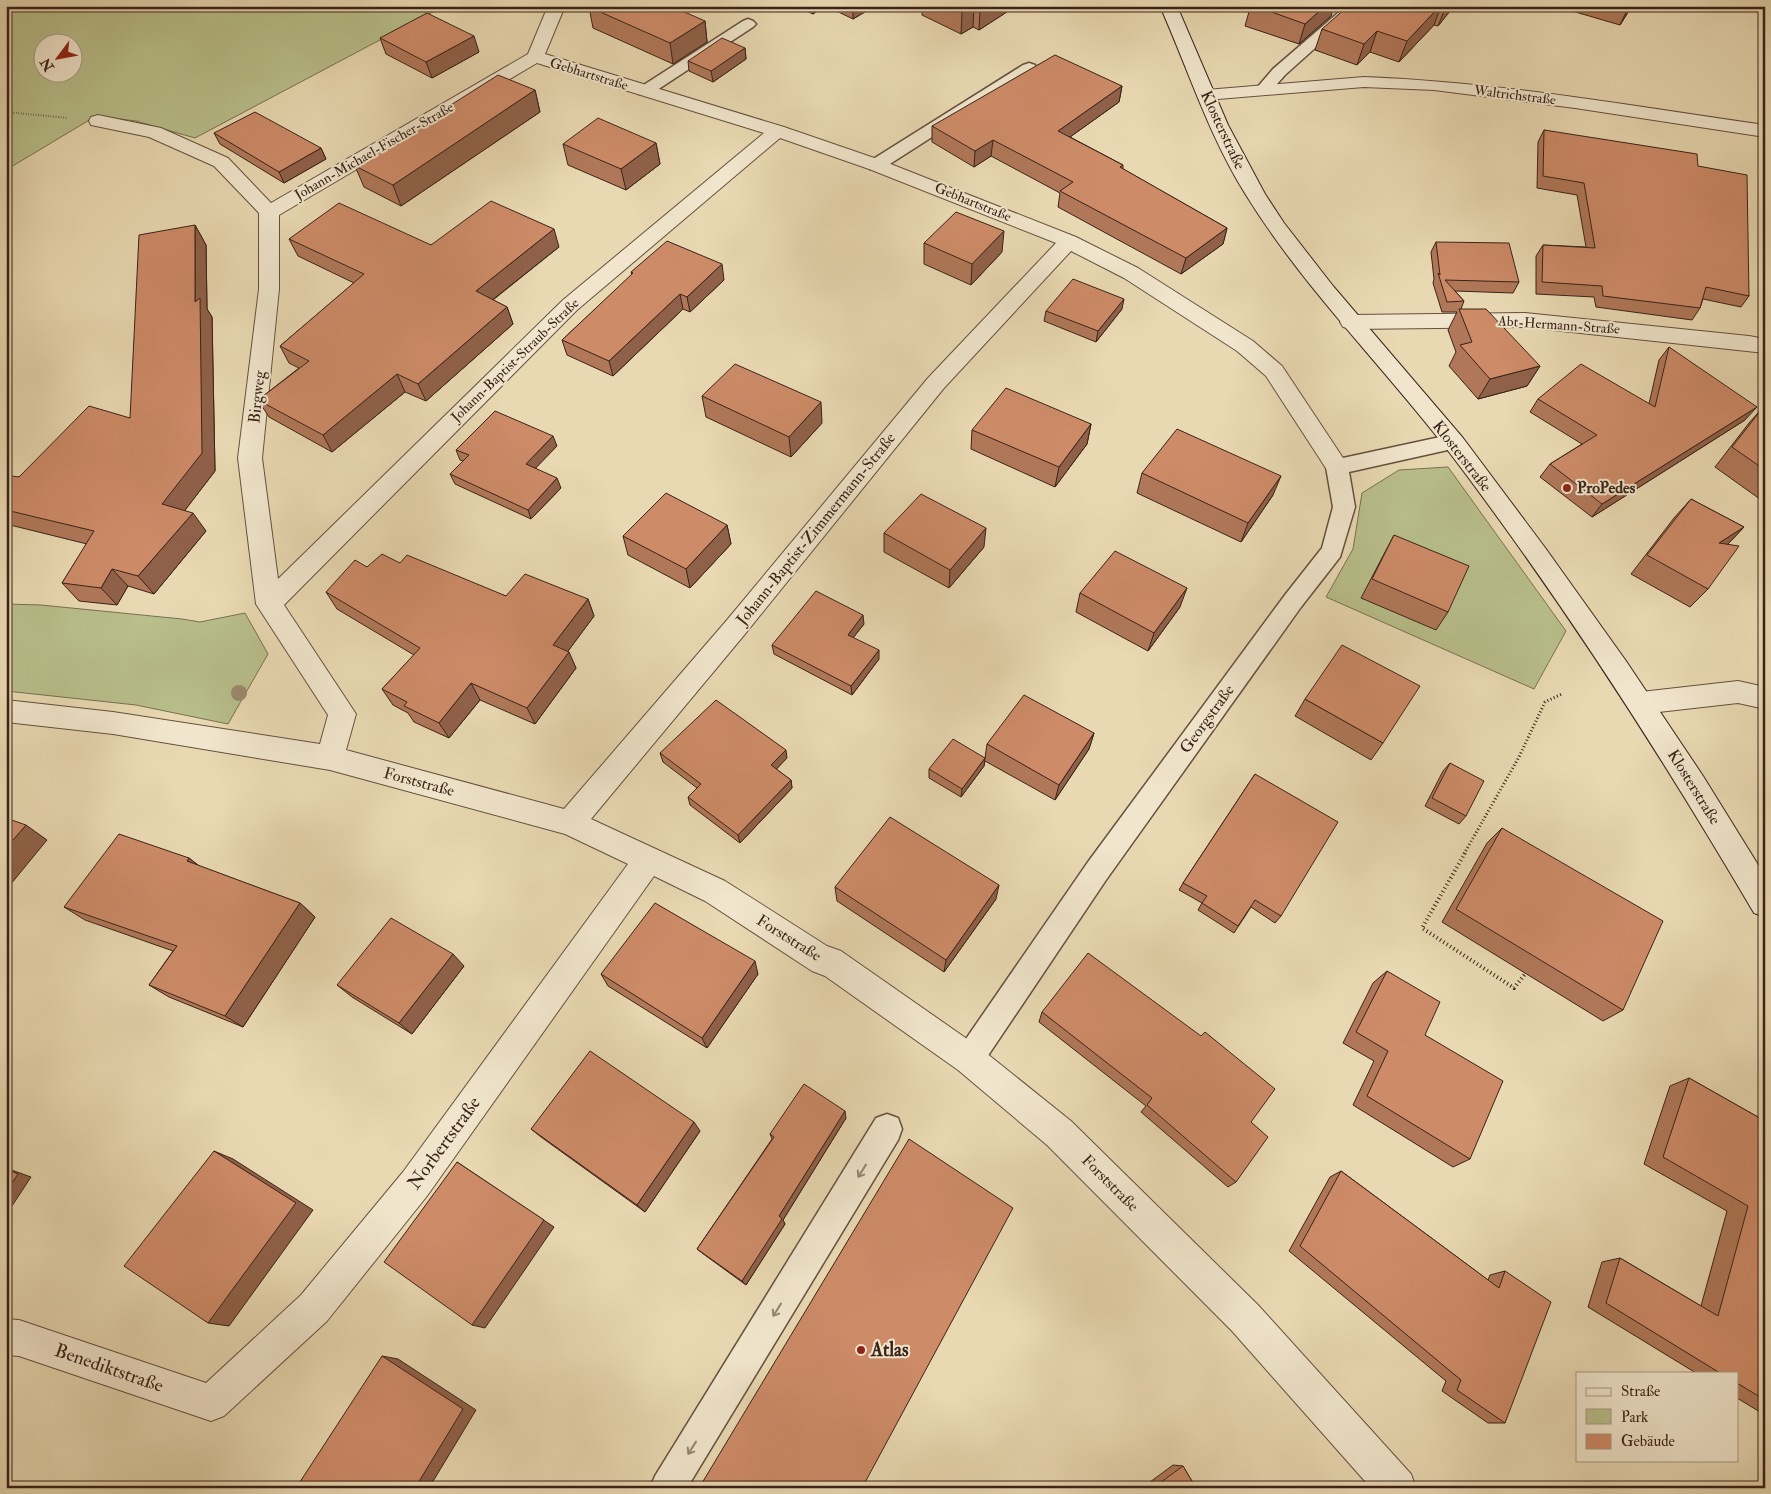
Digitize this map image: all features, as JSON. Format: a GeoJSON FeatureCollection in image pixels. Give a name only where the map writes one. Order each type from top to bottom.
{"type":"FeatureCollection","features":[{"type":"Feature","properties":{"kind":"street"},"geometry":{"type":"LineString","coordinates":[[536,57],[557,6]]}},
{"type":"Feature","properties":{"kind":"street","name":"Klosterstraße"},"geometry":{"type":"LineString","coordinates":[[1168,6],[1227,144],[1255,194],[1295,251],[1351,322],[1454,442],[1590,628],[1641,703],[1765,904]]}},
{"type":"Feature","properties":{"kind":"street","name":"Gebhartstraße"},"geometry":{"type":"LineString","coordinates":[[536,57],[777,131],[914,178],[1069,241],[1131,273],[1245,346],[1274,371],[1337,467]]}},
{"type":"Feature","properties":{"kind":"street","name":"Johann-Michael-Fischer-Straße"},"geometry":{"type":"LineString","coordinates":[[269,212],[536,57]]}},
{"type":"Feature","properties":{"kind":"street","name":"Waltrichstraße"},"geometry":{"type":"LineString","coordinates":[[1206,95],[1364,82],[1434,85],[1575,103],[1765,131]]}},
{"type":"Feature","properties":{"kind":"street"},"geometry":{"type":"LineString","coordinates":[[98,121],[154,132],[221,162],[269,212]]}},
{"type":"Feature","properties":{"kind":"street","name":"Johann-Baptist-Straub-Straße"},"geometry":{"type":"LineString","coordinates":[[269,604],[570,305],[777,131]]}},
{"type":"Feature","properties":{"kind":"street","name":"Birgweg"},"geometry":{"type":"LineString","coordinates":[[269,212],[269,289],[250,458],[269,604],[342,714],[330,758]]}},
{"type":"Feature","properties":{"kind":"street","name":"Johann-Baptist-Zimmermann-Straße"},"geometry":{"type":"LineString","coordinates":[[570,823],[736,627],[936,383],[1069,241]]}},
{"type":"Feature","properties":{"kind":"street","name":"Abt-Hermann-Straße"},"geometry":{"type":"LineString","coordinates":[[1351,322],[1525,320],[1749,342],[1765,346]]}},
{"type":"Feature","properties":{"kind":"street"},"geometry":{"type":"LineString","coordinates":[[1641,703],[1738,692],[1765,698]]}},
{"type":"Feature","properties":{"kind":"street","name":"Forststraße"},"geometry":{"type":"LineString","coordinates":[[6,711],[114,723],[330,758],[570,823],[715,891],[822,961],[830,961],[968,1059],[1059,1133],[1245,1318],[1397,1488]]}},
{"type":"Feature","properties":{"kind":"street","name":"Norbertstraße"},"geometry":{"type":"LineString","coordinates":[[211,1403],[314,1308],[415,1184],[649,859]]}},
{"type":"Feature","properties":{"kind":"street","name":"Benediktstraße"},"geometry":{"type":"LineString","coordinates":[[6,1337],[19,1338],[211,1403]]}},
{"type":"Feature","properties":{"kind":"lane"},"geometry":{"type":"LineString","coordinates":[[1263,90],[1279,72],[1355,6]]}},
{"type":"Feature","properties":{"kind":"lane"},"geometry":{"type":"LineString","coordinates":[[645,91],[748,24]]}},
{"type":"Feature","properties":{"kind":"lane"},"geometry":{"type":"LineString","coordinates":[[876,165],[1030,68]]}},
{"type":"Feature","properties":{"kind":"lane"},"geometry":{"type":"LineString","coordinates":[[1337,467],[1454,442]]}},
{"type":"Feature","properties":{"kind":"lane","name":"Georgstraße"},"geometry":{"type":"LineString","coordinates":[[968,1059],[1097,871],[1293,600],[1332,551],[1344,507],[1337,467]]}},
{"type":"Feature","properties":{"kind":"lane"},"geometry":{"type":"LineString","coordinates":[[667,1488],[887,1130]]}},
{"type":"Feature","properties":{"kind":"path"},"geometry":{"type":"LineString","coordinates":[[6,112],[98,121]]}},
{"type":"Feature","properties":{"kind":"path"},"geometry":{"type":"LineString","coordinates":[[1525,974],[1514,988],[1422,928],[1519,757],[1545,702],[1562,694]]}},
{"type":"Feature","properties":{"kind":"green space"},"geometry":{"type":"Polygon","coordinates":[[[6,6],[444,6],[195,138],[136,121],[96,116],[6,170],[6,6]]]}},
{"type":"Feature","properties":{"kind":"green space"},"geometry":{"type":"Polygon","coordinates":[[[1448,467],[1566,631],[1534,689],[1326,597],[1353,549],[1362,493],[1399,470],[1448,467]]]}},
{"type":"Feature","properties":{"kind":"green space"},"geometry":{"type":"Polygon","coordinates":[[[6,604],[41,605],[200,622],[245,613],[268,654],[228,724],[136,705],[6,691],[6,604]]]}},
{"type":"Feature","properties":{"kind":"building"},"geometry":{"type":"Polygon","coordinates":[[[590,6],[671,6],[705,21],[670,43],[590,6]]]}},
{"type":"Feature","properties":{"kind":"building"},"geometry":{"type":"Polygon","coordinates":[[[948,6],[973,6],[962,13],[948,6]]]}},
{"type":"Feature","properties":{"kind":"building"},"geometry":{"type":"Polygon","coordinates":[[[1255,6],[1325,6],[1305,24],[1255,6]]]}},
{"type":"Feature","properties":{"kind":"building"},"geometry":{"type":"Polygon","coordinates":[[[1348,6],[1369,6],[1382,11],[1386,6],[1440,6],[1407,41],[1377,31],[1364,44],[1322,29],[1348,6]]]}},
{"type":"Feature","properties":{"kind":"building"},"geometry":{"type":"Polygon","coordinates":[[[427,13],[474,36],[426,62],[380,38],[427,13]]]}},
{"type":"Feature","properties":{"kind":"building"},"geometry":{"type":"Polygon","coordinates":[[[722,38],[745,48],[711,71],[688,61],[722,38]]]}},
{"type":"Feature","properties":{"kind":"building"},"geometry":{"type":"Polygon","coordinates":[[[1055,55],[1122,86],[1058,131],[1123,165],[1120,167],[1227,228],[1186,258],[1060,191],[1073,182],[993,140],[975,151],[932,126],[1055,55]]]}},
{"type":"Feature","properties":{"kind":"building"},"geometry":{"type":"Polygon","coordinates":[[[498,75],[535,90],[393,185],[355,166],[498,75]]]}},
{"type":"Feature","properties":{"kind":"building"},"geometry":{"type":"Polygon","coordinates":[[[255,112],[321,148],[279,172],[214,133],[255,112]]]}},
{"type":"Feature","properties":{"kind":"building"},"geometry":{"type":"Polygon","coordinates":[[[598,118],[656,143],[621,169],[563,144],[598,118]]]}},
{"type":"Feature","properties":{"kind":"building"},"geometry":{"type":"Polygon","coordinates":[[[1544,130],[1697,154],[1698,166],[1747,175],[1749,296],[1706,287],[1700,308],[1603,296],[1602,286],[1542,282],[1543,245],[1595,248],[1584,183],[1543,176],[1544,130]]]}},
{"type":"Feature","properties":{"kind":"building"},"geometry":{"type":"Polygon","coordinates":[[[491,201],[554,229],[476,291],[507,307],[418,384],[397,374],[323,435],[258,400],[309,361],[280,346],[364,274],[289,239],[339,203],[431,245],[491,201]]]}},
{"type":"Feature","properties":{"kind":"building"},"geometry":{"type":"Polygon","coordinates":[[[956,212],[1004,231],[972,264],[924,243],[956,212]]]}},
{"type":"Feature","properties":{"kind":"building"},"geometry":{"type":"Polygon","coordinates":[[[195,225],[195,302],[200,298],[202,453],[162,504],[193,513],[138,576],[112,569],[101,588],[62,583],[94,531],[6,510],[6,482],[12,476],[19,477],[89,406],[130,418],[139,235],[195,225]]]}},
{"type":"Feature","properties":{"kind":"building"},"geometry":{"type":"Polygon","coordinates":[[[667,241],[722,264],[687,297],[680,294],[609,361],[562,340],[633,273],[631,272],[667,241]]]}},
{"type":"Feature","properties":{"kind":"building"},"geometry":{"type":"Polygon","coordinates":[[[1436,242],[1509,243],[1519,282],[1445,280],[1464,301],[1447,302],[1438,273],[1440,275],[1436,242]]]}},
{"type":"Feature","properties":{"kind":"building"},"geometry":{"type":"Polygon","coordinates":[[[1073,279],[1124,299],[1098,331],[1046,311],[1073,279]]]}},
{"type":"Feature","properties":{"kind":"building"},"geometry":{"type":"Polygon","coordinates":[[[1459,309],[1486,309],[1540,366],[1490,379],[1460,345],[1472,342],[1459,309]]]}},
{"type":"Feature","properties":{"kind":"building"},"geometry":{"type":"Polygon","coordinates":[[[1669,347],[1757,407],[1602,504],[1550,464],[1597,435],[1538,399],[1581,364],[1655,407],[1669,347]]]}},
{"type":"Feature","properties":{"kind":"building"},"geometry":{"type":"Polygon","coordinates":[[[735,364],[821,402],[789,437],[702,396],[735,364]]]}},
{"type":"Feature","properties":{"kind":"building"},"geometry":{"type":"Polygon","coordinates":[[[1006,388],[1091,424],[1059,467],[972,430],[1006,388]]]}},
{"type":"Feature","properties":{"kind":"building"},"geometry":{"type":"Polygon","coordinates":[[[1765,405],[1765,470],[1732,447],[1765,405]]]}},
{"type":"Feature","properties":{"kind":"building"},"geometry":{"type":"Polygon","coordinates":[[[495,411],[553,436],[526,464],[557,478],[528,510],[450,474],[469,455],[456,450],[495,411]]]}},
{"type":"Feature","properties":{"kind":"building"},"geometry":{"type":"Polygon","coordinates":[[[1177,429],[1281,476],[1248,523],[1142,473],[1177,429]]]}},
{"type":"Feature","properties":{"kind":"building"},"geometry":{"type":"Polygon","coordinates":[[[666,493],[727,525],[686,569],[623,536],[666,493]]]}},
{"type":"Feature","properties":{"kind":"building"},"geometry":{"type":"Polygon","coordinates":[[[921,494],[986,528],[950,570],[884,533],[921,494]]]}},
{"type":"Feature","properties":{"kind":"building"},"geometry":{"type":"Polygon","coordinates":[[[1691,499],[1744,527],[1719,543],[1739,546],[1708,589],[1647,555],[1691,499]]]}},
{"type":"Feature","properties":{"kind":"building"},"geometry":{"type":"Polygon","coordinates":[[[1394,535],[1469,566],[1448,612],[1372,579],[1394,535]]]}},
{"type":"Feature","properties":{"kind":"building"},"geometry":{"type":"Polygon","coordinates":[[[1115,551],[1187,588],[1154,633],[1080,593],[1115,551]]]}},
{"type":"Feature","properties":{"kind":"building"},"geometry":{"type":"Polygon","coordinates":[[[382,554],[400,563],[407,555],[506,596],[525,574],[588,599],[553,645],[569,652],[527,708],[471,683],[439,723],[404,706],[407,702],[382,689],[420,648],[326,592],[355,560],[367,567],[382,554]]]}},
{"type":"Feature","properties":{"kind":"building"},"geometry":{"type":"Polygon","coordinates":[[[816,591],[863,615],[848,635],[879,650],[851,686],[772,645],[816,591]]]}},
{"type":"Feature","properties":{"kind":"building"},"geometry":{"type":"Polygon","coordinates":[[[1342,645],[1420,686],[1383,743],[1305,699],[1342,645]]]}},
{"type":"Feature","properties":{"kind":"building"},"geometry":{"type":"Polygon","coordinates":[[[1024,695],[1094,733],[1059,785],[987,744],[1024,695]]]}},
{"type":"Feature","properties":{"kind":"building"},"geometry":{"type":"Polygon","coordinates":[[[716,700],[786,750],[771,765],[791,780],[738,835],[688,797],[701,784],[660,753],[716,700]]]}},
{"type":"Feature","properties":{"kind":"building"},"geometry":{"type":"Polygon","coordinates":[[[953,739],[985,758],[962,789],[929,769],[953,739]]]}},
{"type":"Feature","properties":{"kind":"building"},"geometry":{"type":"Polygon","coordinates":[[[1450,763],[1484,781],[1466,816],[1432,798],[1450,763]]]}},
{"type":"Feature","properties":{"kind":"building"},"geometry":{"type":"Polygon","coordinates":[[[1255,774],[1338,822],[1281,916],[1255,900],[1238,926],[1202,903],[1207,896],[1183,883],[1255,774]]]}},
{"type":"Feature","properties":{"kind":"building"},"geometry":{"type":"Polygon","coordinates":[[[890,817],[999,885],[946,960],[835,887],[890,817]]]}},
{"type":"Feature","properties":{"kind":"building"},"geometry":{"type":"Polygon","coordinates":[[[6,818],[26,825],[6,848],[6,818]]]}},
{"type":"Feature","properties":{"kind":"building"},"geometry":{"type":"Polygon","coordinates":[[[1502,828],[1663,921],[1623,1010],[1456,909],[1502,828]]]}},
{"type":"Feature","properties":{"kind":"building"},"geometry":{"type":"Polygon","coordinates":[[[119,834],[189,858],[187,861],[300,903],[225,1016],[149,985],[177,946],[64,907],[119,834]]]}},
{"type":"Feature","properties":{"kind":"building"},"geometry":{"type":"Polygon","coordinates":[[[655,903],[755,961],[702,1038],[601,974],[655,903]]]}},
{"type":"Feature","properties":{"kind":"building"},"geometry":{"type":"Polygon","coordinates":[[[391,918],[453,954],[399,1023],[337,985],[391,918]]]}},
{"type":"Feature","properties":{"kind":"building"},"geometry":{"type":"Polygon","coordinates":[[[1088,953],[1201,1036],[1205,1032],[1275,1089],[1251,1122],[1268,1137],[1236,1182],[1147,1105],[1152,1098],[1042,1012],[1088,953]]]}},
{"type":"Feature","properties":{"kind":"building"},"geometry":{"type":"Polygon","coordinates":[[[1387,971],[1440,1002],[1425,1035],[1503,1081],[1470,1159],[1367,1096],[1388,1051],[1356,1032],[1387,971]]]}},
{"type":"Feature","properties":{"kind":"building"},"geometry":{"type":"Polygon","coordinates":[[[590,1051],[694,1122],[637,1205],[531,1129],[590,1051]]]}},
{"type":"Feature","properties":{"kind":"building"},"geometry":{"type":"Polygon","coordinates":[[[1689,1078],[1765,1121],[1765,1400],[1738,1384],[1738,1372],[1718,1372],[1606,1303],[1620,1258],[1718,1316],[1748,1206],[1663,1157],[1689,1078]]]}},
{"type":"Feature","properties":{"kind":"building"},"geometry":{"type":"Polygon","coordinates":[[[804,1084],[845,1111],[779,1216],[782,1219],[742,1281],[697,1249],[774,1137],[770,1134],[804,1084]]]}},
{"type":"Feature","properties":{"kind":"building","name":"Atlas"},"geometry":{"type":"Polygon","coordinates":[[[909,1139],[1013,1208],[862,1488],[699,1488],[909,1139]]]}},
{"type":"Feature","properties":{"kind":"building"},"geometry":{"type":"Polygon","coordinates":[[[214,1151],[296,1203],[208,1323],[124,1266],[214,1151]]]}},
{"type":"Feature","properties":{"kind":"building"},"geometry":{"type":"Polygon","coordinates":[[[457,1162],[544,1220],[472,1325],[384,1262],[457,1162]]]}},
{"type":"Feature","properties":{"kind":"building"},"geometry":{"type":"Polygon","coordinates":[[[6,1169],[18,1174],[6,1192],[6,1169]]]}},
{"type":"Feature","properties":{"kind":"building"},"geometry":{"type":"Polygon","coordinates":[[[1341,1171],[1499,1288],[1505,1271],[1551,1302],[1505,1423],[1457,1390],[1461,1380],[1300,1246],[1341,1171]]]}},
{"type":"Feature","properties":{"kind":"building"},"geometry":{"type":"Polygon","coordinates":[[[382,1356],[463,1409],[415,1488],[296,1488],[382,1356]]]}},
{"type":"Feature","properties":{"kind":"building"},"geometry":{"type":"Polygon","coordinates":[[[1183,1466],[1196,1488],[1153,1488],[1183,1466]]]}},
{"type":"Feature","properties":{"kind":"place","name":"ProPedes"},"geometry":{"type":"Point","coordinates":[1567,488]}},
{"type":"Feature","properties":{"kind":"place","name":"Atlas"},"geometry":{"type":"Point","coordinates":[861,1350]}}]}
